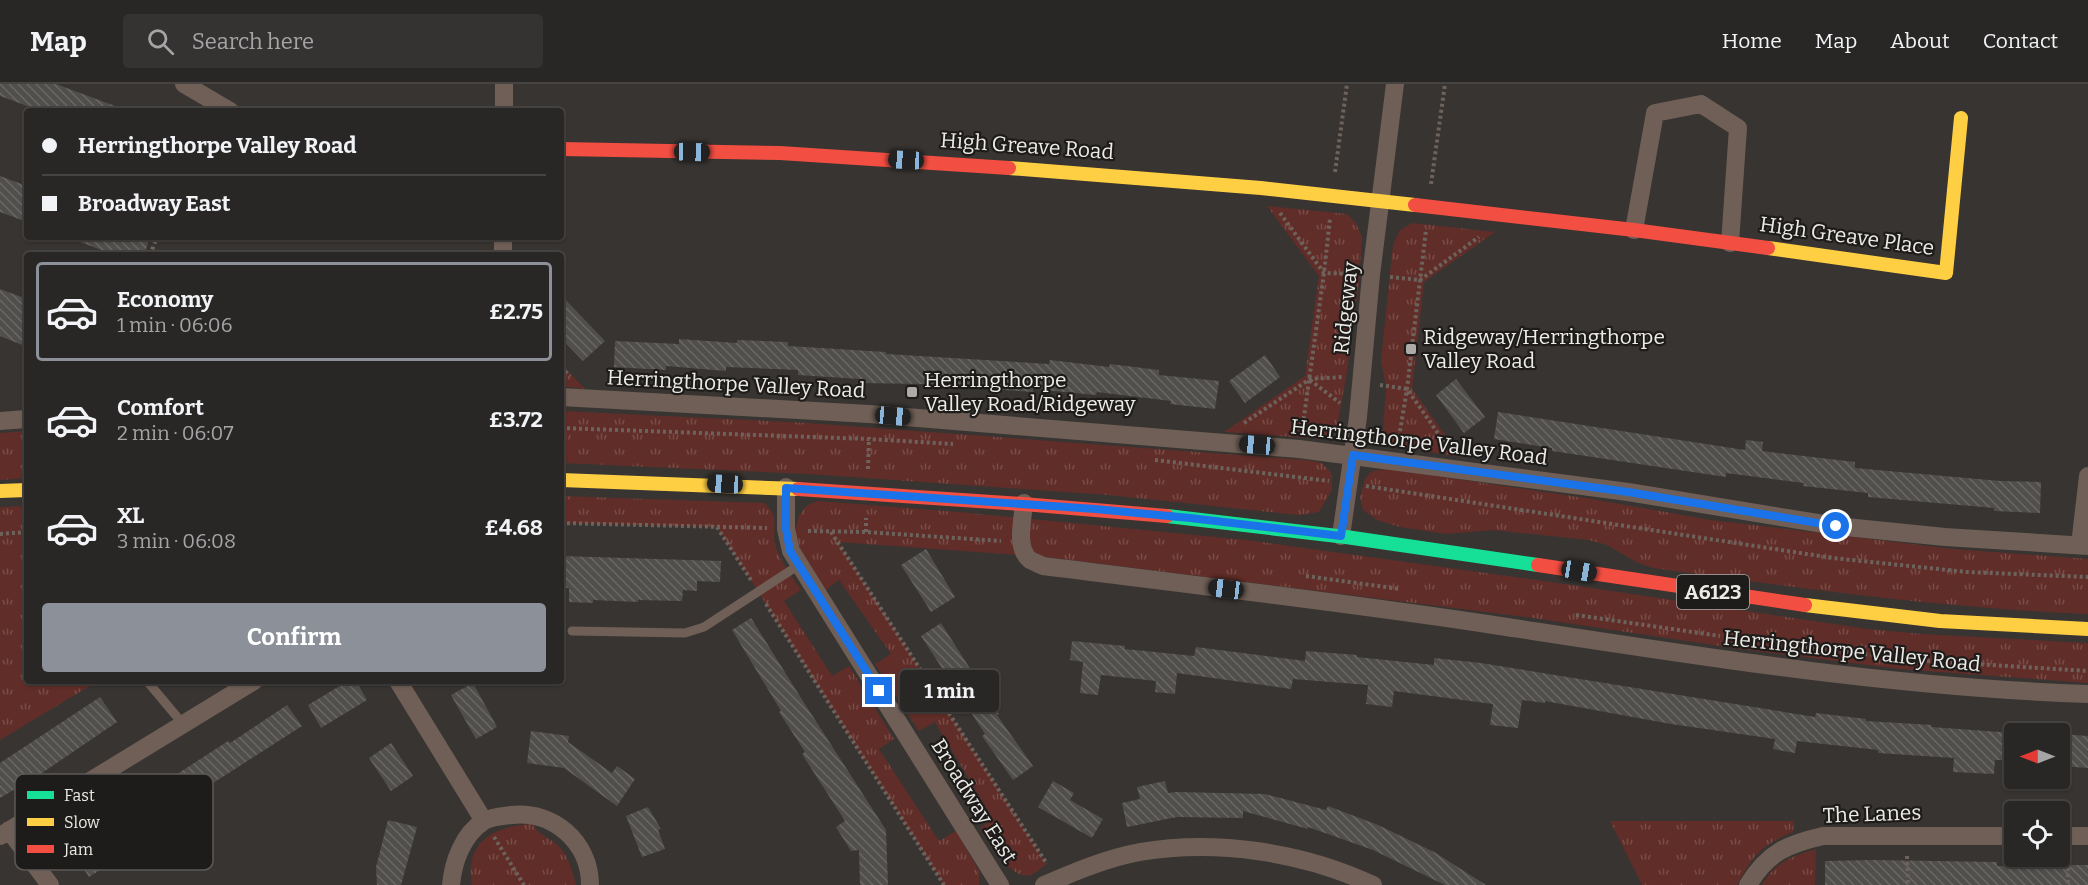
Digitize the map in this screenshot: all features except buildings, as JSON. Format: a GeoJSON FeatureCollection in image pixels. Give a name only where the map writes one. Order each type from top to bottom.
{"type":"FeatureCollection","features":[{"type":"Feature","properties":{"kind":"main road","name":"High Greave Place"},"geometry":{"type":"LineString","coordinates":[[1381,203],[1634,230],[1946,273],[1961,118]]}},
{"type":"Feature","properties":{"kind":"main road","name":"High Greave Road"},"geometry":{"type":"LineString","coordinates":[[564,148],[780,153],[927,161],[1262,188],[1381,203]]}},
{"type":"Feature","properties":{"kind":"main road","name":"Herringthorpe Valley Road"},"geometry":{"type":"LineString","coordinates":[[564,480],[645,481],[786,488],[1023,503],[1190,518],[1341,536],[1836,609],[1922,619],[2088,629]]}},
{"type":"Feature","properties":{"kind":"main road"},"geometry":{"type":"LineString","coordinates":[[0,491],[24,490]]}},
{"type":"Feature","properties":{"kind":"street"},"geometry":{"type":"LineString","coordinates":[[184,84],[225,108]]}},
{"type":"Feature","properties":{"kind":"street"},"geometry":{"type":"LineString","coordinates":[[504,84],[504,108]]}},
{"type":"Feature","properties":{"kind":"street","name":"Ridgeway"},"geometry":{"type":"LineString","coordinates":[[1341,536],[1358,417],[1371,275],[1395,84]]}},
{"type":"Feature","properties":{"kind":"street","name":"High Greave Place"},"geometry":{"type":"LineString","coordinates":[[1634,230],[1655,113],[1701,104],[1738,128],[1730,243]]}},
{"type":"Feature","properties":{"kind":"street","name":"Herringthorpe Valley Road"},"geometry":{"type":"LineString","coordinates":[[564,397],[870,414],[1299,449],[1628,492],[1836,526],[1956,538],[2084,546]]}},
{"type":"Feature","properties":{"kind":"street"},"geometry":{"type":"LineString","coordinates":[[0,421],[24,419]]}},
{"type":"Feature","properties":{"kind":"street"},"geometry":{"type":"LineString","coordinates":[[2084,546],[2088,476]]}},
{"type":"Feature","properties":{"kind":"street","name":"Broadway East"},"geometry":{"type":"LineString","coordinates":[[786,488],[787,541],[799,565],[1000,885]]}},
{"type":"Feature","properties":{"kind":"street","name":"Herringthorpe Valley Road"},"geometry":{"type":"LineString","coordinates":[[1023,503],[1021,542],[1024,553],[1030,560],[1043,566],[1363,606],[1799,670],[2040,693],[2088,694]]}},
{"type":"Feature","properties":{"kind":"street"},"geometry":{"type":"LineString","coordinates":[[101,774],[249,684]]}},
{"type":"Feature","properties":{"kind":"street"},"geometry":{"type":"LineString","coordinates":[[400,684],[484,821]]}},
{"type":"Feature","properties":{"kind":"street"},"geometry":{"type":"LineString","coordinates":[[452,885],[453,866],[460,849],[471,834],[484,821],[523,814],[542,817],[560,825],[574,838],[584,855],[590,874],[590,885]]}},
{"type":"Feature","properties":{"kind":"street"},"geometry":{"type":"LineString","coordinates":[[5,833],[15,845]]}},
{"type":"Feature","properties":{"kind":"street","name":"The Lanes"},"geometry":{"type":"LineString","coordinates":[[1748,885],[1769,858],[1794,843],[1823,836],[2004,836]]}},
{"type":"Feature","properties":{"kind":"street"},"geometry":{"type":"LineString","coordinates":[[2070,836],[2088,836]]}},
{"type":"Feature","properties":{"kind":"street"},"geometry":{"type":"LineString","coordinates":[[1051,882],[1138,852],[1178,847],[1235,849],[1279,855],[1323,866],[1373,885]]}},
{"type":"Feature","properties":{"kind":"street"},"geometry":{"type":"LineString","coordinates":[[37,870],[50,885]]}},
{"type":"Feature","properties":{"kind":"lane"},"geometry":{"type":"LineString","coordinates":[[572,631],[685,633],[704,627],[799,565]]}},
{"type":"Feature","properties":{"kind":"lane"},"geometry":{"type":"LineString","coordinates":[[150,684],[183,724]]}},
{"type":"Feature","properties":{"kind":"path"},"geometry":{"type":"LineString","coordinates":[[1295,476],[1310,379],[1347,84]]}},
{"type":"Feature","properties":{"kind":"path"},"geometry":{"type":"LineString","coordinates":[[1390,489],[1407,389],[1445,84]]}},
{"type":"Feature","properties":{"kind":"path"},"geometry":{"type":"LineString","coordinates":[[1262,188],[1324,273]]}},
{"type":"Feature","properties":{"kind":"path"},"geometry":{"type":"LineString","coordinates":[[1324,273],[1420,280],[1506,216]]}},
{"type":"Feature","properties":{"kind":"path"},"geometry":{"type":"LineString","coordinates":[[1310,379],[1358,417]]}},
{"type":"Feature","properties":{"kind":"path"},"geometry":{"type":"LineString","coordinates":[[1216,442],[1310,379],[1362,379],[1407,389],[1463,470]]}},
{"type":"Feature","properties":{"kind":"path"},"geometry":{"type":"LineString","coordinates":[[717,527],[944,885]]}},
{"type":"Feature","properties":{"kind":"path"},"geometry":{"type":"LineString","coordinates":[[0,534],[24,532]]}},
{"type":"Feature","properties":{"kind":"path"},"geometry":{"type":"LineString","coordinates":[[831,532],[1051,882]]}},
{"type":"Feature","properties":{"kind":"path"},"geometry":{"type":"LineString","coordinates":[[484,821],[524,885]]}},
{"type":"Feature","properties":{"kind":"path"},"geometry":{"type":"LineString","coordinates":[[1907,835],[1908,885]]}},
{"type":"Feature","properties":{"kind":"path"},"geometry":{"type":"LineString","coordinates":[[2067,867],[2068,885]]}},
{"type":"Feature","properties":{"kind":"green space"},"geometry":{"type":"Polygon","coordinates":[[[1267,206],[1347,214],[1356,223],[1362,237],[1359,282],[1337,428],[1333,434],[1323,439],[1224,432],[1305,376],[1319,276],[1267,206]]]}},
{"type":"Feature","properties":{"kind":"green space"},"geometry":{"type":"Polygon","coordinates":[[[1412,223],[1495,232],[1424,282],[1412,389],[1461,457],[1382,444],[1386,387],[1381,360],[1393,245],[1400,230],[1412,223]]]}},
{"type":"Feature","properties":{"kind":"green space"},"geometry":{"type":"Polygon","coordinates":[[[564,367],[585,389],[564,386],[564,367]]]}},
{"type":"Feature","properties":{"kind":"green space"},"geometry":{"type":"Polygon","coordinates":[[[564,411],[808,423],[1306,460],[1322,463],[1332,474],[1332,490],[1319,512],[1299,515],[1108,495],[809,474],[564,463],[564,411]]]}},
{"type":"Feature","properties":{"kind":"green space"},"geometry":{"type":"Polygon","coordinates":[[[24,431],[24,478],[0,480],[0,433],[24,431]]]}},
{"type":"Feature","properties":{"kind":"green space"},"geometry":{"type":"Polygon","coordinates":[[[1387,469],[1592,499],[1711,520],[1953,549],[2088,559],[2088,614],[1924,602],[1653,568],[1636,562],[1607,545],[1589,540],[1493,530],[1446,534],[1400,527],[1377,520],[1363,510],[1360,497],[1365,479],[1372,471],[1387,469]]]}},
{"type":"Feature","properties":{"kind":"green space"},"geometry":{"type":"Polygon","coordinates":[[[564,496],[764,503],[773,514],[774,541],[778,553],[801,590],[784,601],[832,676],[849,666],[894,739],[879,749],[939,841],[956,831],[979,871],[979,885],[944,885],[717,527],[564,523],[564,496]]]}},
{"type":"Feature","properties":{"kind":"green space"},"geometry":{"type":"Polygon","coordinates":[[[818,501],[959,512],[1246,540],[1868,629],[2088,643],[2088,683],[1900,669],[1740,649],[1533,618],[1047,557],[838,542],[1047,864],[1031,875],[1023,875],[1001,859],[980,828],[993,819],[935,722],[919,731],[875,664],[891,654],[839,580],[824,591],[796,549],[795,531],[799,516],[806,506],[818,501]]]}},
{"type":"Feature","properties":{"kind":"green space"},"geometry":{"type":"Polygon","coordinates":[[[24,506],[24,684],[93,684],[0,740],[0,507],[24,506]]]}},
{"type":"Feature","properties":{"kind":"green space"},"geometry":{"type":"Polygon","coordinates":[[[1610,821],[1794,821],[1793,832],[1759,852],[1737,885],[1642,885],[1610,821]]]}},
{"type":"Feature","properties":{"kind":"green space"},"geometry":{"type":"Polygon","coordinates":[[[532,824],[563,851],[576,885],[472,885],[471,870],[477,847],[485,839],[505,828],[532,824]]]}},
{"type":"Feature","properties":{"kind":"green space"},"geometry":{"type":"Polygon","coordinates":[[[1816,849],[1815,885],[1762,885],[1773,870],[1785,861],[1816,849]]]}},
{"type":"Feature","properties":{"kind":"traffic: fast"},"geometry":{"type":"LineString","coordinates":[[1167,516],[1346,537],[1538,565]]}},
{"type":"Feature","properties":{"kind":"traffic: slow"},"geometry":{"type":"LineString","coordinates":[[1768,248],[1946,273],[1961,118]]}},
{"type":"Feature","properties":{"kind":"traffic: slow"},"geometry":{"type":"LineString","coordinates":[[1009,168],[1261,188],[1415,205]]}},
{"type":"Feature","properties":{"kind":"traffic: slow"},"geometry":{"type":"LineString","coordinates":[[564,480],[798,489]]}},
{"type":"Feature","properties":{"kind":"traffic: slow"},"geometry":{"type":"LineString","coordinates":[[0,491],[24,490]]}},
{"type":"Feature","properties":{"kind":"traffic: slow"},"geometry":{"type":"LineString","coordinates":[[1805,605],[1940,621],[2088,629]]}},
{"type":"Feature","properties":{"kind":"traffic: jam"},"geometry":{"type":"LineString","coordinates":[[564,149],[780,153],[1009,168]]}},
{"type":"Feature","properties":{"kind":"traffic: jam"},"geometry":{"type":"LineString","coordinates":[[1415,205],[1768,248]]}},
{"type":"Feature","properties":{"kind":"traffic: jam"},"geometry":{"type":"LineString","coordinates":[[798,489],[1167,516]]}},
{"type":"Feature","properties":{"kind":"traffic: jam"},"geometry":{"type":"LineString","coordinates":[[1538,565],[1805,605]]}},
{"type":"Feature","properties":{"kind":"place","name":"Ridgeway/Herringthorpe Valley Road"},"geometry":{"type":"Point","coordinates":[1411,349]}},
{"type":"Feature","properties":{"kind":"place","name":"Herringthorpe Valley Road/Ridgeway"},"geometry":{"type":"Point","coordinates":[912,392]}},
{"type":"Feature","properties":{"kind":"route"},"geometry":{"type":"LineString","coordinates":[[879,691],[790,551],[786,529],[786,488],[1095,509],[1341,536],[1353,455],[1628,492],[1836,526]]}}]}
